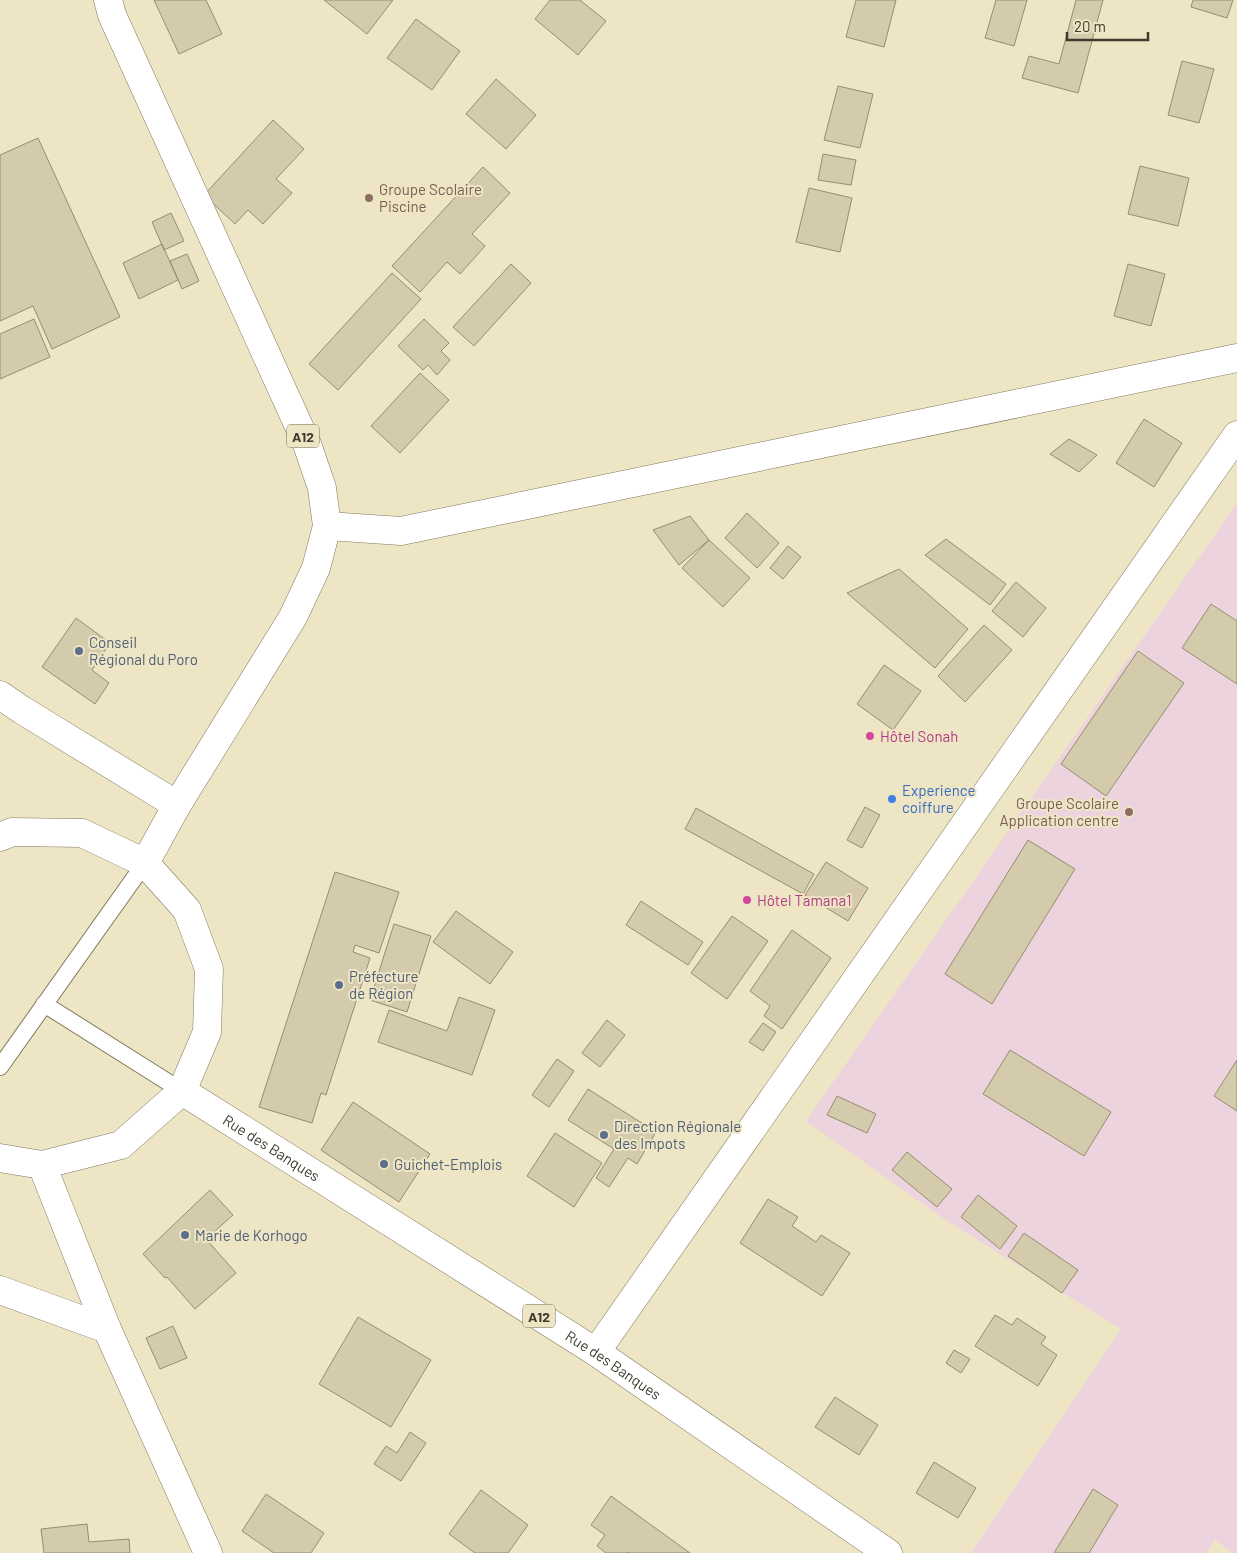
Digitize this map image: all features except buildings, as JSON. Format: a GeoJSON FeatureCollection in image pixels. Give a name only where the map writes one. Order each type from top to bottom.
{"type":"FeatureCollection","features":[{"type":"Feature","properties":{"kind":"street","name":"A12"},"geometry":{"type":"LineString","coordinates":[[108,0],[112,15],[307,444],[322,488],[327,526],[316,568],[293,617],[177,805],[145,863]]}},
{"type":"Feature","properties":{"kind":"street"},"geometry":{"type":"LineString","coordinates":[[327,526],[401,531],[1237,358]]}},
{"type":"Feature","properties":{"kind":"street"},"geometry":{"type":"LineString","coordinates":[[596,1352],[1237,435]]}},
{"type":"Feature","properties":{"kind":"street"},"geometry":{"type":"LineString","coordinates":[[0,695],[177,805]]}},
{"type":"Feature","properties":{"kind":"street"},"geometry":{"type":"LineString","coordinates":[[0,837],[12,832],[82,833],[145,863],[187,910],[209,969],[207,1032],[182,1091],[121,1146],[42,1165],[0,1158]]}},
{"type":"Feature","properties":{"kind":"street","name":"Rue des Banques"},"geometry":{"type":"LineString","coordinates":[[182,1091],[596,1352],[888,1553]]}},
{"type":"Feature","properties":{"kind":"street"},"geometry":{"type":"LineString","coordinates":[[42,1165],[107,1329],[208,1553]]}},
{"type":"Feature","properties":{"kind":"street"},"geometry":{"type":"LineString","coordinates":[[0,1290],[107,1329]]}},
{"type":"Feature","properties":{"kind":"lane"},"geometry":{"type":"LineString","coordinates":[[0,1067],[145,863]]}},
{"type":"Feature","properties":{"kind":"lane"},"geometry":{"type":"LineString","coordinates":[[44,1004],[182,1091]]}},
{"type":"Feature","properties":{"kind":"shaded area","name":"Groupe Scolaire Application centre"},"geometry":{"type":"Polygon","coordinates":[[[1237,503],[1237,1553],[1233,1553],[1215,1540],[1206,1553],[971,1553],[1121,1329],[944,1219],[806,1121],[1237,503]]]}},
{"type":"Feature","properties":{"kind":"place","name":"Groupe Scolaire Piscine"},"geometry":{"type":"Point","coordinates":[369,198]}},
{"type":"Feature","properties":{"kind":"place","name":"Conseil Régional du Poro"},"geometry":{"type":"Point","coordinates":[79,651]}},
{"type":"Feature","properties":{"kind":"place","name":"Hôtel Sonah"},"geometry":{"type":"Point","coordinates":[870,736]}},
{"type":"Feature","properties":{"kind":"place","name":"Experience coiffure"},"geometry":{"type":"Point","coordinates":[892,799]}},
{"type":"Feature","properties":{"kind":"place","name":"Groupe Scolaire Application centre"},"geometry":{"type":"Point","coordinates":[1129,812]}},
{"type":"Feature","properties":{"kind":"place","name":"Hôtel Tamana1"},"geometry":{"type":"Point","coordinates":[747,900]}},
{"type":"Feature","properties":{"kind":"place","name":"Préfecture de Région"},"geometry":{"type":"Point","coordinates":[339,985]}},
{"type":"Feature","properties":{"kind":"place","name":"Direction Régionale des Impots"},"geometry":{"type":"Point","coordinates":[604,1135]}},
{"type":"Feature","properties":{"kind":"place","name":"Guichet-Emplois"},"geometry":{"type":"Point","coordinates":[384,1164]}},
{"type":"Feature","properties":{"kind":"place","name":"Marie de Korhogo"},"geometry":{"type":"Point","coordinates":[185,1235]}}]}
